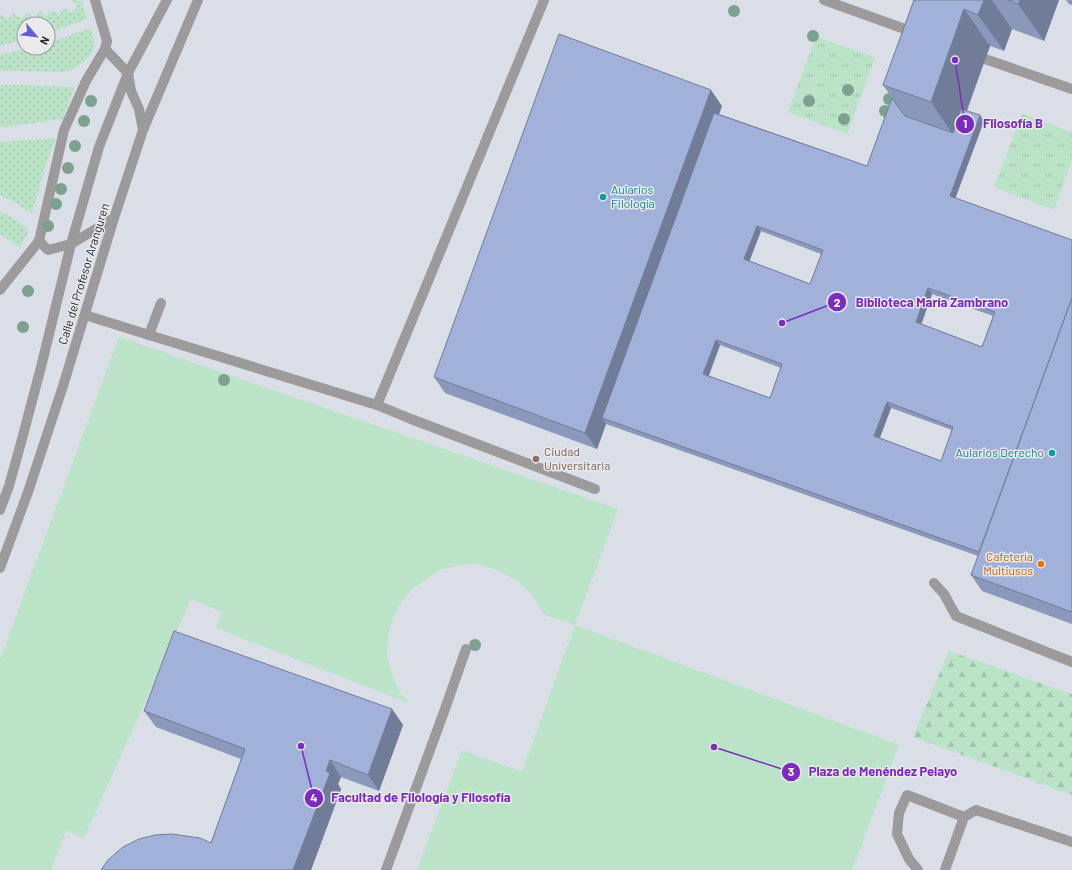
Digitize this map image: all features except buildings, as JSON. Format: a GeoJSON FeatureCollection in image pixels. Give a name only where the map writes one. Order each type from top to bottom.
{"type":"FeatureCollection","features":[{"type":"Feature","properties":{"kind":"street"},"geometry":{"type":"LineString","coordinates":[[0,290],[38,242],[64,130],[86,81],[105,49],[107,41],[95,0]]}},
{"type":"Feature","properties":{"kind":"street","name":"Calle del Profesor Aranguren"},"geometry":{"type":"LineString","coordinates":[[0,510],[9,486],[38,382],[70,244],[99,147],[128,73],[167,0]]}},
{"type":"Feature","properties":{"kind":"street","name":"Calle del Profesor Aranguren"},"geometry":{"type":"LineString","coordinates":[[1,564],[33,477],[63,386],[142,130],[198,0]]}},
{"type":"Feature","properties":{"kind":"street"},"geometry":{"type":"LineString","coordinates":[[377,405],[544,0]]}},
{"type":"Feature","properties":{"kind":"street"},"geometry":{"type":"LineString","coordinates":[[824,0],[925,36]]}},
{"type":"Feature","properties":{"kind":"street"},"geometry":{"type":"LineString","coordinates":[[105,49],[128,73],[131,91],[139,109],[142,130]]}},
{"type":"Feature","properties":{"kind":"street"},"geometry":{"type":"LineString","coordinates":[[985,59],[1072,89]]}},
{"type":"Feature","properties":{"kind":"street"},"geometry":{"type":"LineString","coordinates":[[38,242],[48,250],[70,244],[114,218]]}},
{"type":"Feature","properties":{"kind":"street"},"geometry":{"type":"LineString","coordinates":[[149,335],[161,304]]}},
{"type":"Feature","properties":{"kind":"street"},"geometry":{"type":"LineString","coordinates":[[85,315],[377,405],[595,489]]}},
{"type":"Feature","properties":{"kind":"street"},"geometry":{"type":"LineString","coordinates":[[934,584],[944,594],[956,616],[1072,662]]}},
{"type":"Feature","properties":{"kind":"street"},"geometry":{"type":"LineString","coordinates":[[386,870],[466,649]]}},
{"type":"Feature","properties":{"kind":"street"},"geometry":{"type":"LineString","coordinates":[[918,870],[909,859],[897,834],[899,813],[907,795],[964,818]]}},
{"type":"Feature","properties":{"kind":"street"},"geometry":{"type":"LineString","coordinates":[[945,870],[964,818],[976,810],[1072,842]]}},
{"type":"Feature","properties":{"kind":"shaded area","name":"Ciudad Universitaria"},"geometry":{"type":"Polygon","coordinates":[[[0,0],[1072,0],[1072,870],[0,870],[0,0]]]}},
{"type":"Feature","properties":{"kind":"green space"},"geometry":{"type":"Polygon","coordinates":[[[71,0],[78,0],[82,2],[87,19],[56,30],[56,16],[47,16],[51,10],[59,15],[64,8],[72,13],[78,5],[71,0]]]}},
{"type":"Feature","properties":{"kind":"green space"},"geometry":{"type":"Polygon","coordinates":[[[40,11],[47,16],[36,16],[40,11]]]}},
{"type":"Feature","properties":{"kind":"green space"},"geometry":{"type":"Polygon","coordinates":[[[27,12],[32,16],[24,16],[27,12]]]}},
{"type":"Feature","properties":{"kind":"green space"},"geometry":{"type":"Polygon","coordinates":[[[13,13],[17,16],[16,42],[0,46],[0,16],[1,15],[8,20],[13,13]]]}},
{"type":"Feature","properties":{"kind":"green space"},"geometry":{"type":"Polygon","coordinates":[[[91,28],[94,47],[89,57],[74,68],[63,72],[0,70],[0,55],[16,51],[16,56],[56,56],[56,40],[91,28]]]}},
{"type":"Feature","properties":{"kind":"green space"},"geometry":{"type":"Polygon","coordinates":[[[816,37],[875,57],[847,134],[788,112],[816,37]]]}},
{"type":"Feature","properties":{"kind":"green space"},"geometry":{"type":"Polygon","coordinates":[[[0,85],[75,87],[63,119],[0,127],[0,85]]]}},
{"type":"Feature","properties":{"kind":"green space"},"geometry":{"type":"Polygon","coordinates":[[[1022,114],[1072,132],[1072,160],[1054,210],[994,187],[1022,114]]]}},
{"type":"Feature","properties":{"kind":"green space"},"geometry":{"type":"Polygon","coordinates":[[[56,138],[45,167],[32,214],[16,203],[0,195],[0,142],[56,138]]]}},
{"type":"Feature","properties":{"kind":"green space"},"geometry":{"type":"Polygon","coordinates":[[[0,212],[6,214],[28,228],[27,235],[20,247],[0,234],[0,212]]]}},
{"type":"Feature","properties":{"kind":"green space"},"geometry":{"type":"Polygon","coordinates":[[[119,337],[618,509],[575,625],[545,615],[531,594],[518,581],[497,570],[478,564],[458,565],[440,570],[413,588],[398,606],[389,630],[387,656],[394,680],[400,693],[409,703],[216,628],[222,612],[191,599],[84,838],[66,831],[51,870],[0,870],[0,660],[119,337]]]}},
{"type":"Feature","properties":{"kind":"green space"},"geometry":{"type":"Polygon","coordinates":[[[575,625],[899,745],[852,870],[417,870],[462,750],[522,772],[575,625]]]}},
{"type":"Feature","properties":{"kind":"green space"},"geometry":{"type":"Polygon","coordinates":[[[949,651],[1072,694],[1072,795],[913,737],[949,651]]]}},
{"type":"Feature","properties":{"kind":"place","name":"Filosofía B"},"geometry":{"type":"Point","coordinates":[955,60]}},
{"type":"Feature","properties":{"kind":"place","name":"Aularios Filología"},"geometry":{"type":"Point","coordinates":[603,197]}},
{"type":"Feature","properties":{"kind":"place","name":"Biblioteca María Zambrano"},"geometry":{"type":"Point","coordinates":[782,323]}},
{"type":"Feature","properties":{"kind":"place","name":"Aularios Derecho"},"geometry":{"type":"Point","coordinates":[1052,453]}},
{"type":"Feature","properties":{"kind":"place","name":"Ciudad Universitaria"},"geometry":{"type":"Point","coordinates":[536,459]}},
{"type":"Feature","properties":{"kind":"place","name":"Cafetería Multiusos"},"geometry":{"type":"Point","coordinates":[1041,564]}},
{"type":"Feature","properties":{"kind":"place","name":"Facultad de Filología y Filosofía"},"geometry":{"type":"Point","coordinates":[301,746]}},
{"type":"Feature","properties":{"kind":"place","name":"Plaza de Menéndez Pelayo"},"geometry":{"type":"Point","coordinates":[714,747]}}]}
